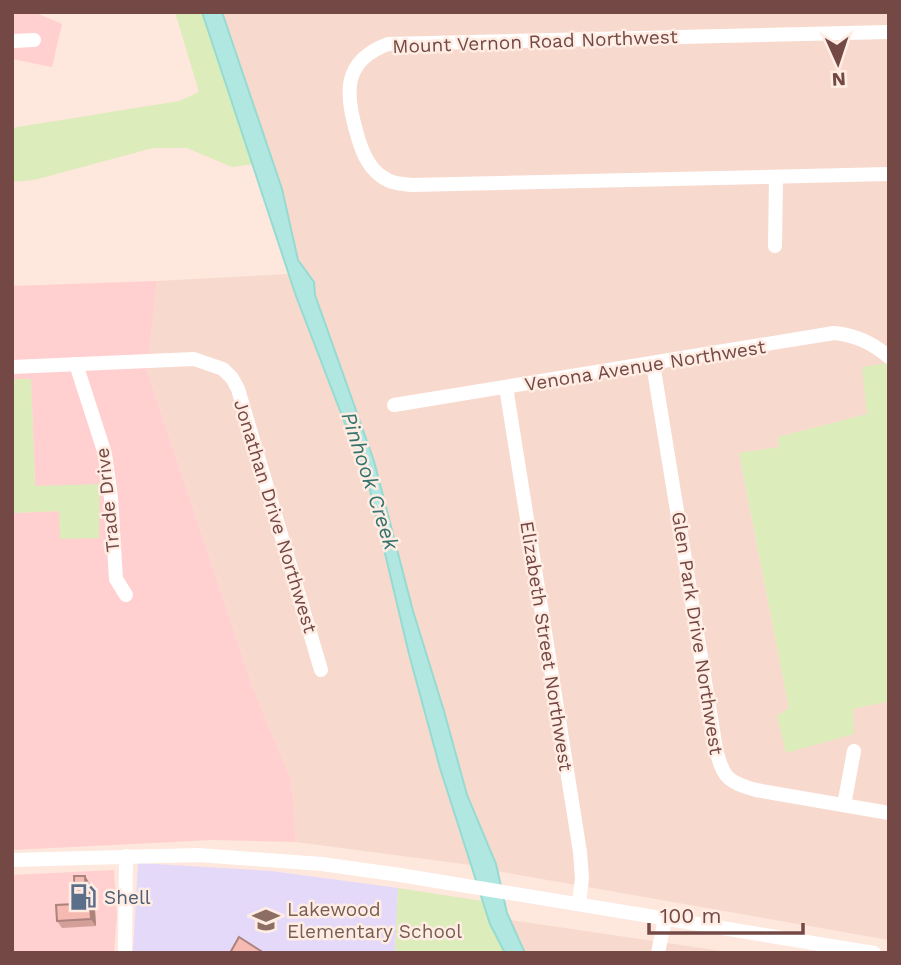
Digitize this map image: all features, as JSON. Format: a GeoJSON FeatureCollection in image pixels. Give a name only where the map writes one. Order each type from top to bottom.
{"type":"FeatureCollection","features":[{"type":"Feature","properties":{"kind":"street","name":"Mount Vernon Road Northwest"},"geometry":{"type":"LineString","coordinates":[[889,32],[388,44],[376,48],[358,62],[349,81],[348,104],[362,153],[379,175],[393,183],[412,185],[889,174]]}},
{"type":"Feature","properties":{"kind":"street"},"geometry":{"type":"LineString","coordinates":[[12,41],[34,40]]}},
{"type":"Feature","properties":{"kind":"street"},"geometry":{"type":"LineString","coordinates":[[775,246],[776,177]]}},
{"type":"Feature","properties":{"kind":"street","name":"Venona Avenue Northwest"},"geometry":{"type":"LineString","coordinates":[[394,405],[834,333],[848,334],[864,340],[889,357]]}},
{"type":"Feature","properties":{"kind":"street","name":"Jonathan Drive Northwest"},"geometry":{"type":"LineString","coordinates":[[12,367],[194,359],[223,369],[238,390],[321,670]]}},
{"type":"Feature","properties":{"kind":"street","name":"Trade Drive"},"geometry":{"type":"LineString","coordinates":[[76,364],[105,454],[111,498],[116,579],[126,595]]}},
{"type":"Feature","properties":{"kind":"street","name":"Glen Park Drive Northwest"},"geometry":{"type":"LineString","coordinates":[[653,364],[720,766],[726,777],[737,785],[889,813]]}},
{"type":"Feature","properties":{"kind":"street","name":"Elizabeth Street Northwest"},"geometry":{"type":"LineString","coordinates":[[506,387],[580,852],[582,878],[579,904]]}},
{"type":"Feature","properties":{"kind":"street"},"geometry":{"type":"LineString","coordinates":[[844,805],[853,751]]}},
{"type":"Feature","properties":{"kind":"street"},"geometry":{"type":"LineString","coordinates":[[12,860],[198,855],[268,859],[386,872],[874,953]]}},
{"type":"Feature","properties":{"kind":"street"},"geometry":{"type":"LineString","coordinates":[[125,953],[126,856]]}},
{"type":"Feature","properties":{"kind":"street"},"geometry":{"type":"LineString","coordinates":[[658,953],[665,919]]}},
{"type":"Feature","properties":{"kind":"shaded area"},"geometry":{"type":"Polygon","coordinates":[[[12,12],[34,12],[62,24],[52,67],[12,59],[12,12]]]}},
{"type":"Feature","properties":{"kind":"shaded area"},"geometry":{"type":"Polygon","coordinates":[[[222,12],[889,12],[889,363],[868,414],[778,437],[779,447],[739,453],[789,708],[778,716],[853,709],[889,701],[889,940],[497,871],[467,795],[413,611],[374,461],[315,295],[314,282],[298,260],[282,189],[222,12]]]}},
{"type":"Feature","properties":{"kind":"shaded area"},"geometry":{"type":"Polygon","coordinates":[[[289,274],[369,486],[409,654],[440,768],[471,865],[296,842],[291,780],[254,691],[147,370],[157,281],[289,274]]]}},
{"type":"Feature","properties":{"kind":"shaded area"},"geometry":{"type":"Polygon","coordinates":[[[157,281],[147,370],[254,691],[291,780],[296,842],[212,840],[12,850],[12,513],[60,511],[98,538],[35,486],[31,380],[12,379],[12,286],[157,281]]]}},
{"type":"Feature","properties":{"kind":"shaded area","name":"Lakewood Elementary School"},"geometry":{"type":"Polygon","coordinates":[[[138,863],[271,871],[398,888],[395,953],[133,953],[138,863]]]}},
{"type":"Feature","properties":{"kind":"shaded area"},"geometry":{"type":"Polygon","coordinates":[[[114,870],[117,915],[114,953],[12,953],[12,875],[114,870]]]}},
{"type":"Feature","properties":{"kind":"shaded area"},"geometry":{"type":"Polygon","coordinates":[[[510,920],[735,953],[525,953],[510,920]]]}},
{"type":"Feature","properties":{"kind":"green space"},"geometry":{"type":"Polygon","coordinates":[[[175,12],[202,12],[254,164],[232,167],[187,148],[153,148],[34,180],[12,182],[12,128],[179,101],[199,92],[175,12]]]}},
{"type":"Feature","properties":{"kind":"green space"},"geometry":{"type":"Polygon","coordinates":[[[889,363],[889,701],[853,709],[854,734],[786,753],[777,716],[789,708],[739,453],[779,447],[778,437],[867,414],[862,367],[889,363]]]}},
{"type":"Feature","properties":{"kind":"green space"},"geometry":{"type":"Polygon","coordinates":[[[12,379],[31,379],[35,486],[100,484],[99,538],[60,539],[59,511],[12,513],[12,379]]]}},
{"type":"Feature","properties":{"kind":"green space"},"geometry":{"type":"Polygon","coordinates":[[[398,888],[482,901],[505,953],[395,953],[398,888]]]}},
{"type":"Feature","properties":{"kind":"water","name":"Pinhook Creek"},"geometry":{"type":"Polygon","coordinates":[[[202,12],[222,12],[282,189],[298,260],[314,282],[315,295],[374,461],[413,611],[467,795],[496,864],[507,913],[525,953],[505,953],[490,924],[440,768],[409,654],[369,486],[296,296],[202,12]]]}},
{"type":"Feature","properties":{"kind":"building"},"geometry":{"type":"Polygon","coordinates":[[[74,876],[85,876],[86,903],[90,903],[91,919],[57,921],[56,905],[75,904],[74,876]]]}},
{"type":"Feature","properties":{"kind":"building"},"geometry":{"type":"Polygon","coordinates":[[[239,937],[264,953],[230,953],[239,937]]]}},
{"type":"Feature","properties":{"kind":"place","name":"Shell"},"geometry":{"type":"Point","coordinates":[83,897]}},
{"type":"Feature","properties":{"kind":"place","name":"Lakewood Elementary School"},"geometry":{"type":"Point","coordinates":[266,920]}}]}
